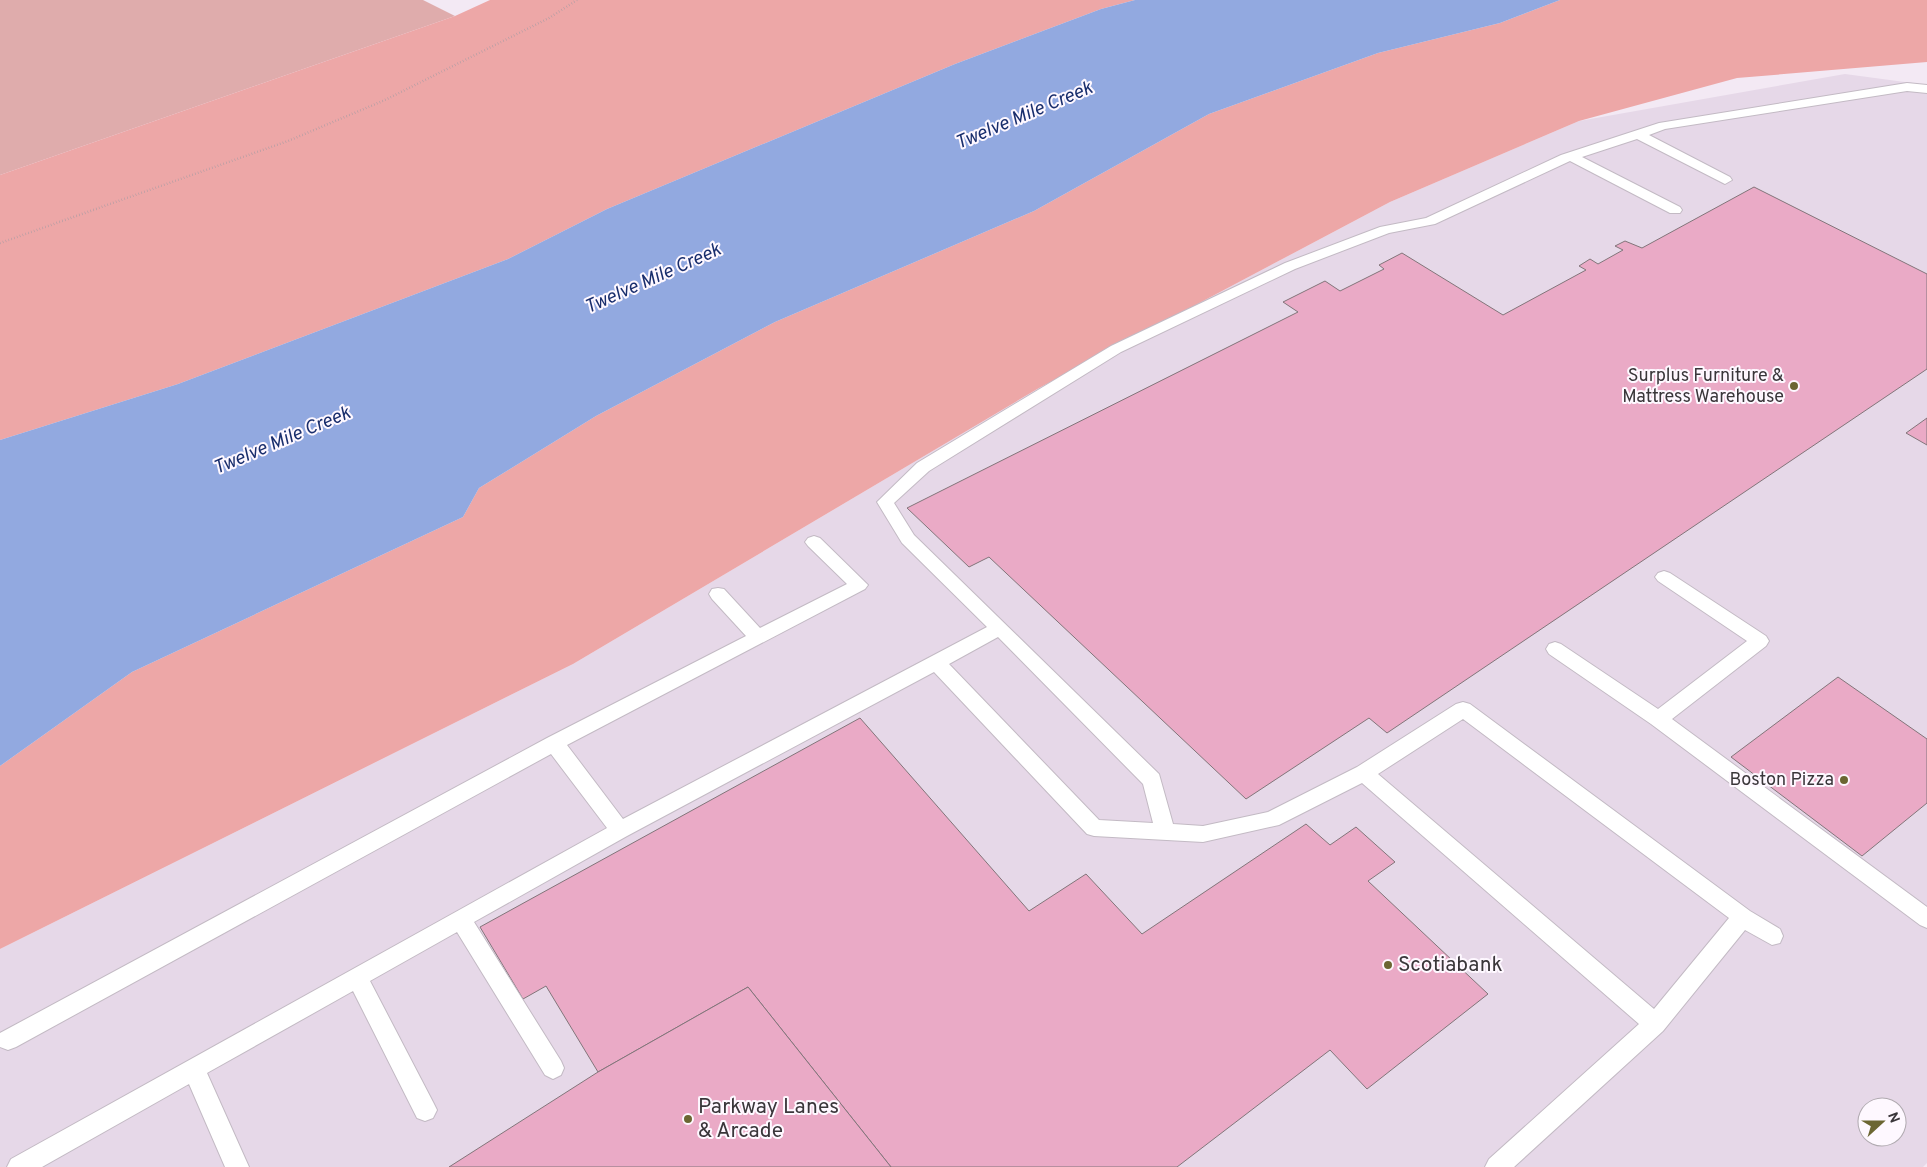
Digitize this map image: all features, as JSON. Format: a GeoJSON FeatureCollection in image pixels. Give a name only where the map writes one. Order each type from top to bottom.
{"type":"FeatureCollection","features":[{"type":"Feature","properties":{"kind":"lane"},"geometry":{"type":"LineString","coordinates":[[1165,833],[1152,780],[908,539],[885,502],[922,467],[1116,349],[1290,266],[1385,230],[1430,221],[1571,156],[1663,126],[1908,87],[1927,89]]}},
{"type":"Feature","properties":{"kind":"lane"},"geometry":{"type":"LineString","coordinates":[[1638,134],[1725,180]]}},
{"type":"Feature","properties":{"kind":"lane"},"geometry":{"type":"LineString","coordinates":[[1571,156],[1675,210]]}},
{"type":"Feature","properties":{"kind":"lane"},"geometry":{"type":"LineString","coordinates":[[8,1040],[554,743],[859,585],[814,542]]}},
{"type":"Feature","properties":{"kind":"lane"},"geometry":{"type":"LineString","coordinates":[[1658,719],[1760,641],[1664,577]]}},
{"type":"Feature","properties":{"kind":"lane"},"geometry":{"type":"LineString","coordinates":[[718,594],[758,637]]}},
{"type":"Feature","properties":{"kind":"lane"},"geometry":{"type":"LineString","coordinates":[[19,1167],[620,830],[1000,628]]}},
{"type":"Feature","properties":{"kind":"lane"},"geometry":{"type":"LineString","coordinates":[[1555,649],[1658,719],[1927,919]]}},
{"type":"Feature","properties":{"kind":"lane"},"geometry":{"type":"LineString","coordinates":[[936,662],[1094,828],[1203,834],[1272,819],[1364,773],[1463,709],[1743,917],[1772,936]]}},
{"type":"Feature","properties":{"kind":"lane"},"geometry":{"type":"LineString","coordinates":[[554,743],[620,830]]}},
{"type":"Feature","properties":{"kind":"lane"},"geometry":{"type":"LineString","coordinates":[[1364,773],[1655,1024]]}},
{"type":"Feature","properties":{"kind":"lane"},"geometry":{"type":"LineString","coordinates":[[1497,1167],[1655,1024],[1743,917]]}},
{"type":"Feature","properties":{"kind":"lane"},"geometry":{"type":"LineString","coordinates":[[461,919],[553,1068]]}},
{"type":"Feature","properties":{"kind":"lane"},"geometry":{"type":"LineString","coordinates":[[357,977],[425,1110]]}},
{"type":"Feature","properties":{"kind":"lane"},"geometry":{"type":"LineString","coordinates":[[194,1069],[237,1167]]}},
{"type":"Feature","properties":{"kind":"path"},"geometry":{"type":"LineString","coordinates":[[0,243],[288,141],[368,108],[549,18],[577,0]]}},
{"type":"Feature","properties":{"kind":"shaded area"},"geometry":{"type":"Polygon","coordinates":[[[0,0],[423,0],[455,16],[0,175],[0,0]]]}},
{"type":"Feature","properties":{"kind":"shaded area"},"geometry":{"type":"Polygon","coordinates":[[[490,0],[1135,0],[1101,9],[955,64],[607,209],[508,259],[178,384],[0,440],[0,175],[455,16],[490,0]]]}},
{"type":"Feature","properties":{"kind":"shaded area"},"geometry":{"type":"Polygon","coordinates":[[[1560,0],[1927,0],[1927,62],[1737,78],[1579,121],[1390,202],[1039,388],[573,664],[0,949],[0,766],[132,672],[463,517],[479,488],[596,416],[775,322],[1034,211],[1209,114],[1378,53],[1500,23],[1560,0]]]}},
{"type":"Feature","properties":{"kind":"shaded area"},"geometry":{"type":"Polygon","coordinates":[[[1845,74],[1927,85],[1927,1163],[1923,1167],[0,1167],[0,949],[573,664],[1039,388],[1390,202],[1579,121],[1845,74]]]}},
{"type":"Feature","properties":{"kind":"water","name":"Twelve Mile Creek"},"geometry":{"type":"Polygon","coordinates":[[[1135,0],[1560,0],[1500,23],[1378,53],[1209,114],[1034,211],[775,322],[596,416],[479,488],[463,517],[132,672],[0,766],[0,440],[178,384],[508,259],[607,209],[955,64],[1101,9],[1135,0]]]}},
{"type":"Feature","properties":{"kind":"building"},"geometry":{"type":"Polygon","coordinates":[[[1754,187],[1927,274],[1927,369],[1387,733],[1369,718],[1246,799],[989,557],[969,567],[907,508],[1298,312],[1283,302],[1325,281],[1340,291],[1384,269],[1379,265],[1402,253],[1503,315],[1586,270],[1579,266],[1590,259],[1598,264],[1623,250],[1615,246],[1625,241],[1642,248],[1754,187]]]}},
{"type":"Feature","properties":{"kind":"building"},"geometry":{"type":"Polygon","coordinates":[[[1927,418],[1927,445],[1906,433],[1927,418]]]}},
{"type":"Feature","properties":{"kind":"building","name":"Boston Pizza"},"geometry":{"type":"Polygon","coordinates":[[[1838,677],[1927,739],[1927,803],[1862,856],[1731,757],[1838,677]]]}},
{"type":"Feature","properties":{"kind":"building"},"geometry":{"type":"Polygon","coordinates":[[[860,718],[1029,911],[1086,874],[1142,934],[1306,824],[1330,845],[1356,827],[1395,862],[1368,881],[1488,994],[1367,1089],[1330,1050],[1177,1167],[891,1167],[748,987],[598,1072],[546,986],[523,999],[480,927],[860,718]]]}},
{"type":"Feature","properties":{"kind":"building","name":"Parkway Lanes & Arcade"},"geometry":{"type":"Polygon","coordinates":[[[748,987],[891,1167],[449,1167],[598,1072],[748,987]]]}},
{"type":"Feature","properties":{"kind":"place","name":"Surplus Furniture & Mattress Warehouse"},"geometry":{"type":"Point","coordinates":[1794,386]}},
{"type":"Feature","properties":{"kind":"place","name":"Boston Pizza"},"geometry":{"type":"Point","coordinates":[1844,780]}},
{"type":"Feature","properties":{"kind":"place","name":"Scotiabank"},"geometry":{"type":"Point","coordinates":[1388,965]}},
{"type":"Feature","properties":{"kind":"place","name":"Parkway Lanes & Arcade"},"geometry":{"type":"Point","coordinates":[688,1119]}}]}
